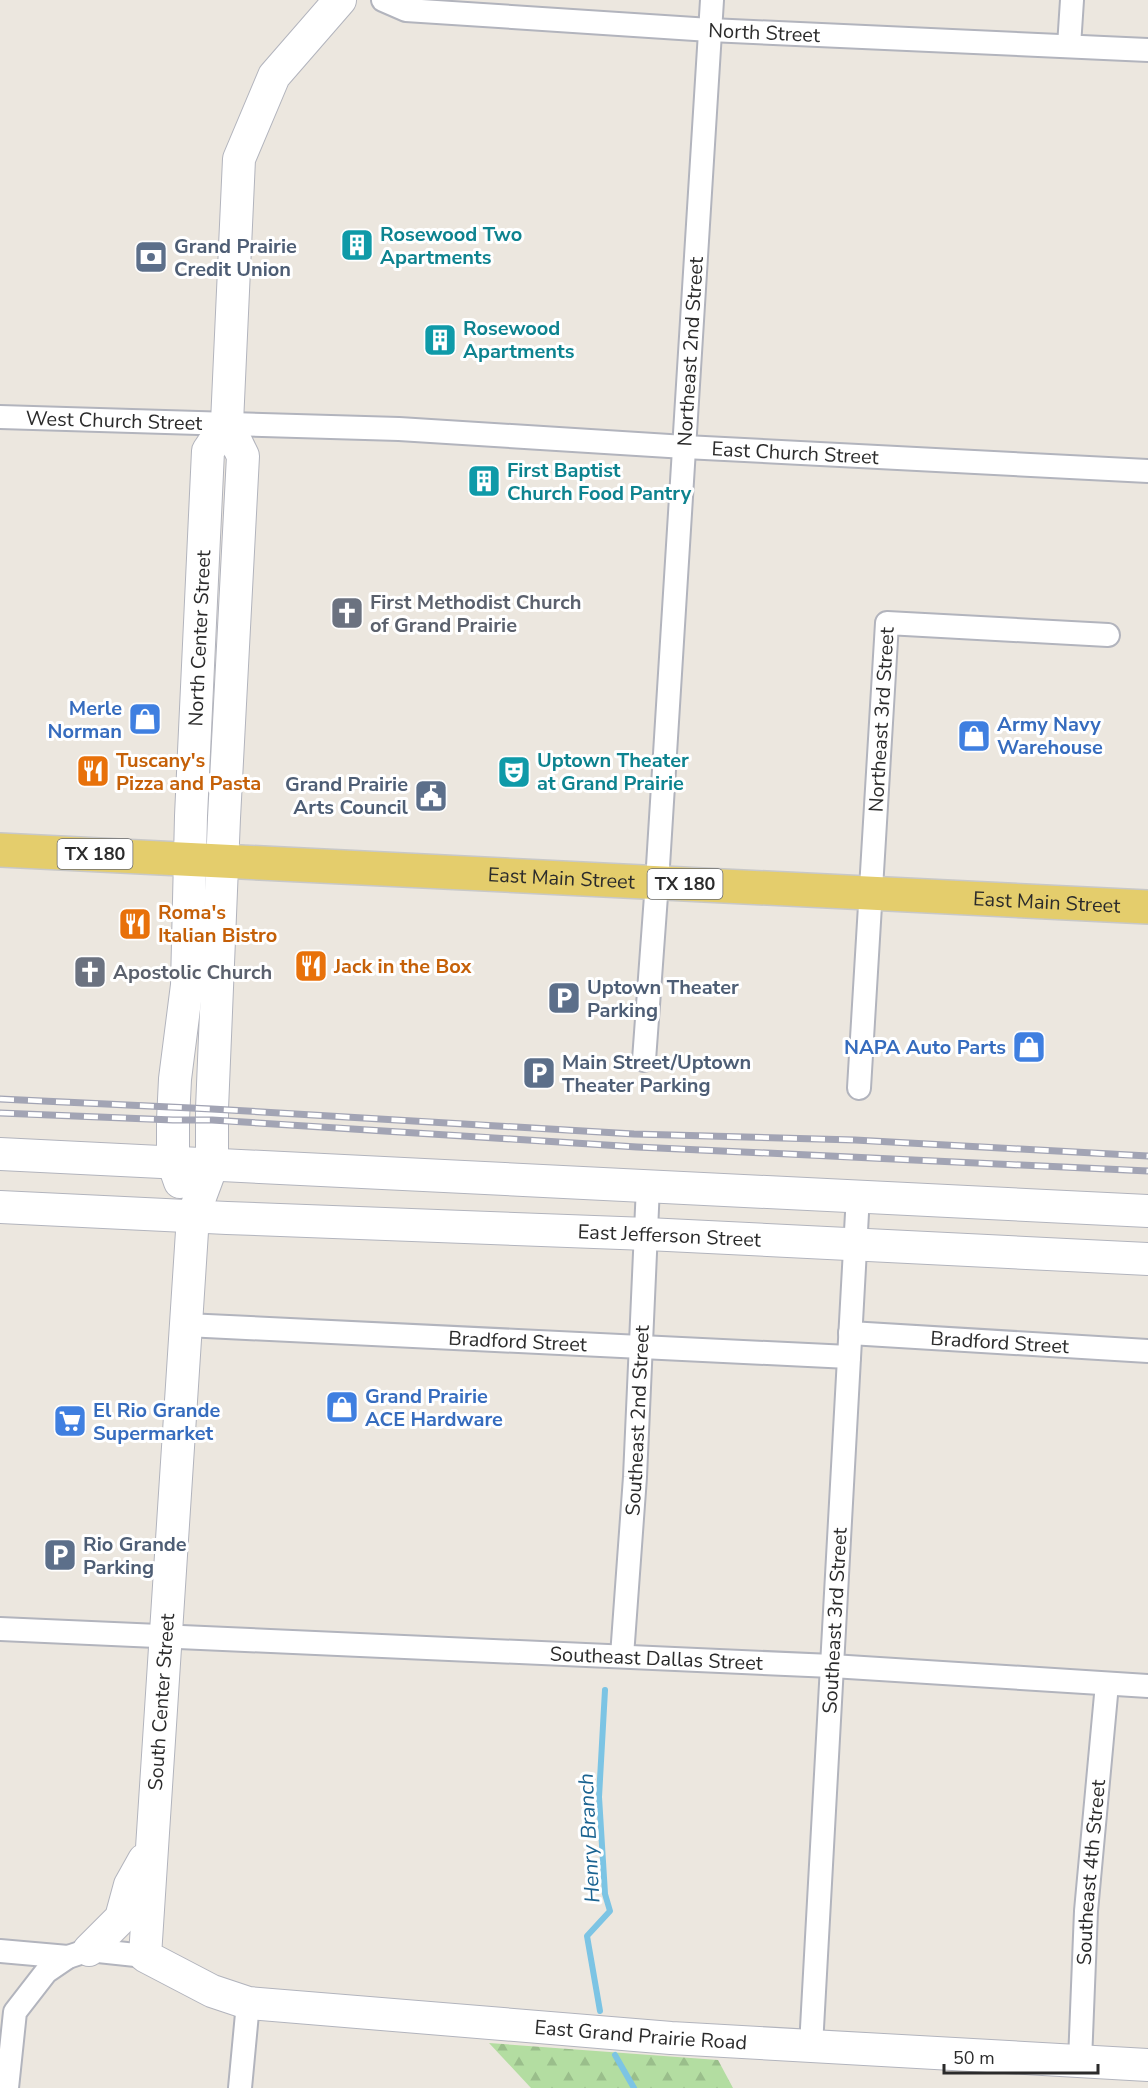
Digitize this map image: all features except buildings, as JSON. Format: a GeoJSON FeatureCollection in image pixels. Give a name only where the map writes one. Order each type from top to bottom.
{"type":"FeatureCollection","features":[{"type":"Feature","properties":{"kind":"main road","name":"TX 180"},"geometry":{"type":"LineString","coordinates":[[0,850],[190,859]]}},
{"type":"Feature","properties":{"kind":"main road","name":"East Main Street"},"geometry":{"type":"LineString","coordinates":[[190,859],[1148,908]]}},
{"type":"Feature","properties":{"kind":"street","name":"North Center Street"},"geometry":{"type":"LineString","coordinates":[[223,860],[243,456],[227,423],[239,159],[274,76],[340,0]]}},
{"type":"Feature","properties":{"kind":"street","name":"North Street"},"geometry":{"type":"LineString","coordinates":[[383,0],[406,10],[710,30],[1148,50]]}},
{"type":"Feature","properties":{"kind":"street","name":"Northeast 2nd Street"},"geometry":{"type":"LineString","coordinates":[[657,882],[712,0]]}},
{"type":"Feature","properties":{"kind":"street"},"geometry":{"type":"LineString","coordinates":[[1069,46],[1072,0]]}},
{"type":"Feature","properties":{"kind":"street","name":"West Church Street"},"geometry":{"type":"LineString","coordinates":[[0,417],[227,423]]}},
{"type":"Feature","properties":{"kind":"street","name":"North Center Street"},"geometry":{"type":"LineString","coordinates":[[190,859],[208,451],[227,423]]}},
{"type":"Feature","properties":{"kind":"street","name":"East Church Street"},"geometry":{"type":"LineString","coordinates":[[227,423],[399,429],[685,447],[1148,471]]}},
{"type":"Feature","properties":{"kind":"street","name":"Northeast 3rd Street"},"geometry":{"type":"LineString","coordinates":[[870,893],[887,623],[1108,635]]}},
{"type":"Feature","properties":{"kind":"street","name":"South Center Street"},"geometry":{"type":"LineString","coordinates":[[190,859],[187,985],[175,1079],[173,1162],[193,1216]]}},
{"type":"Feature","properties":{"kind":"street","name":"South Center Street"},"geometry":{"type":"LineString","coordinates":[[145,1956],[193,1216],[212,1165],[212,1109],[223,860]]}},
{"type":"Feature","properties":{"kind":"street"},"geometry":{"type":"LineString","coordinates":[[644,1060],[657,882]]}},
{"type":"Feature","properties":{"kind":"street"},"geometry":{"type":"LineString","coordinates":[[859,1088],[870,893]]}},
{"type":"Feature","properties":{"kind":"street"},"geometry":{"type":"LineString","coordinates":[[0,1154],[1148,1211]]}},
{"type":"Feature","properties":{"kind":"street","name":"Southeast 2nd Street"},"geometry":{"type":"LineString","coordinates":[[621,1656],[635,1477],[648,1186]]}},
{"type":"Feature","properties":{"kind":"street","name":"Southeast 3rd Street"},"geometry":{"type":"LineString","coordinates":[[811,2046],[858,1195]]}},
{"type":"Feature","properties":{"kind":"street"},"geometry":{"type":"LineString","coordinates":[[994,1252],[997,1203]]}},
{"type":"Feature","properties":{"kind":"street","name":"East Jefferson Street"},"geometry":{"type":"LineString","coordinates":[[0,1207],[647,1234],[1148,1259]]}},
{"type":"Feature","properties":{"kind":"street","name":"Bradford Street"},"geometry":{"type":"LineString","coordinates":[[186,1324],[849,1357]]}},
{"type":"Feature","properties":{"kind":"street","name":"Bradford Street"},"geometry":{"type":"LineString","coordinates":[[850,1333],[1148,1351]]}},
{"type":"Feature","properties":{"kind":"street","name":"Southeast Dallas Street"},"geometry":{"type":"LineString","coordinates":[[0,1629],[832,1666],[1148,1686]]}},
{"type":"Feature","properties":{"kind":"street","name":"Southeast 4th Street"},"geometry":{"type":"LineString","coordinates":[[1080,2061],[1086,1911],[1107,1684]]}},
{"type":"Feature","properties":{"kind":"street"},"geometry":{"type":"LineString","coordinates":[[7,2088],[15,2012],[45,1972],[78,1953],[121,1918],[130,1885],[152,1846]]}},
{"type":"Feature","properties":{"kind":"street"},"geometry":{"type":"LineString","coordinates":[[0,1951],[145,1956]]}},
{"type":"Feature","properties":{"kind":"street","name":"East Grand Prairie Road"},"geometry":{"type":"LineString","coordinates":[[145,1956],[212,1990],[249,2003],[647,2037],[1148,2066]]}},
{"type":"Feature","properties":{"kind":"street"},"geometry":{"type":"LineString","coordinates":[[240,2088],[249,2003]]}},
{"type":"Feature","properties":{"kind":"green space"},"geometry":{"type":"Polygon","coordinates":[[[489,2043],[718,2060],[733,2088],[531,2088],[489,2043]]]}},
{"type":"Feature","properties":{"kind":"waterway","name":"Henry Branch"},"geometry":{"type":"LineString","coordinates":[[600,2011],[587,1936],[610,1911],[605,1894],[599,1797],[605,1690]]}},
{"type":"Feature","properties":{"kind":"waterway","name":"Henry Branch"},"geometry":{"type":"LineString","coordinates":[[615,2055],[634,2088]]}},
{"type":"Feature","properties":{"kind":"railway"},"geometry":{"type":"LineString","coordinates":[[0,1099],[634,1134],[855,1140],[1148,1156]]}},
{"type":"Feature","properties":{"kind":"railway"},"geometry":{"type":"LineString","coordinates":[[0,1113],[212,1120],[637,1147],[1148,1171]]}},
{"type":"Feature","properties":{"kind":"place","name":"Rosewood Two Apartments"},"geometry":{"type":"Point","coordinates":[357,245]}},
{"type":"Feature","properties":{"kind":"place","name":"Grand Prairie Credit Union"},"geometry":{"type":"Point","coordinates":[151,257]}},
{"type":"Feature","properties":{"kind":"place","name":"Rosewood Apartments"},"geometry":{"type":"Point","coordinates":[440,340]}},
{"type":"Feature","properties":{"kind":"place","name":"First Baptist Church Food Pantry"},"geometry":{"type":"Point","coordinates":[484,481]}},
{"type":"Feature","properties":{"kind":"place","name":"First Methodist Church of Grand Prairie"},"geometry":{"type":"Point","coordinates":[347,613]}},
{"type":"Feature","properties":{"kind":"place","name":"Merle Norman"},"geometry":{"type":"Point","coordinates":[145,719]}},
{"type":"Feature","properties":{"kind":"place","name":"Army Navy Warehouse"},"geometry":{"type":"Point","coordinates":[974,736]}},
{"type":"Feature","properties":{"kind":"place","name":"Tuscany's Pizza and Pasta"},"geometry":{"type":"Point","coordinates":[93,771]}},
{"type":"Feature","properties":{"kind":"place","name":"Uptown Theater at Grand Prairie"},"geometry":{"type":"Point","coordinates":[514,772]}},
{"type":"Feature","properties":{"kind":"place","name":"Grand Prairie Arts Council"},"geometry":{"type":"Point","coordinates":[431,796]}},
{"type":"Feature","properties":{"kind":"place","name":"Roma's Italian Bistro"},"geometry":{"type":"Point","coordinates":[135,924]}},
{"type":"Feature","properties":{"kind":"place","name":"Jack in the Box"},"geometry":{"type":"Point","coordinates":[311,966]}},
{"type":"Feature","properties":{"kind":"place","name":"Apostolic Church"},"geometry":{"type":"Point","coordinates":[90,972]}},
{"type":"Feature","properties":{"kind":"place","name":"Uptown Theater Parking"},"geometry":{"type":"Point","coordinates":[564,998]}},
{"type":"Feature","properties":{"kind":"place","name":"NAPA Auto Parts"},"geometry":{"type":"Point","coordinates":[1029,1047]}},
{"type":"Feature","properties":{"kind":"place","name":"Main Street/Uptown Theater Parking"},"geometry":{"type":"Point","coordinates":[539,1073]}},
{"type":"Feature","properties":{"kind":"place","name":"Grand Prairie ACE Hardware"},"geometry":{"type":"Point","coordinates":[342,1407]}},
{"type":"Feature","properties":{"kind":"place","name":"El Rio Grande Supermarket"},"geometry":{"type":"Point","coordinates":[70,1421]}},
{"type":"Feature","properties":{"kind":"place","name":"Rio Grande Parking"},"geometry":{"type":"Point","coordinates":[60,1555]}}]}
